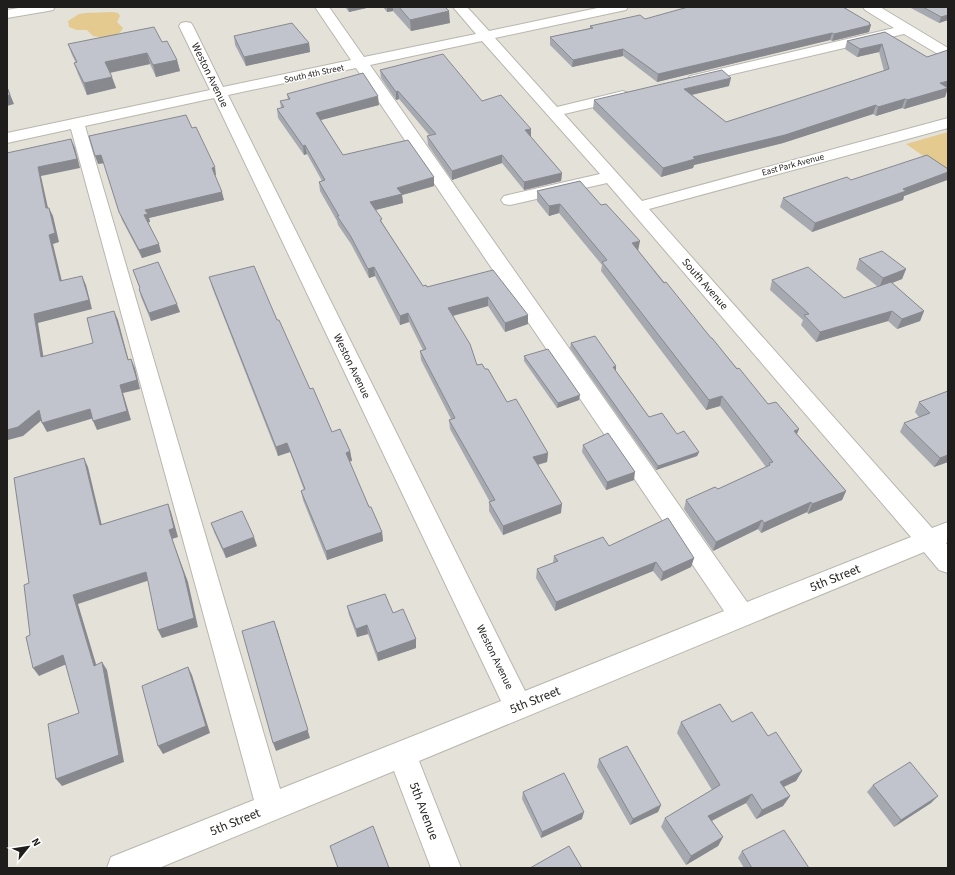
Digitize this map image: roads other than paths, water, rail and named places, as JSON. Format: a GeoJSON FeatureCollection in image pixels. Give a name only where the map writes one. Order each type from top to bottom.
{"type":"FeatureCollection","features":[{"type":"Feature","properties":{"kind":"street"},"geometry":{"type":"LineString","coordinates":[[7,14],[48,7]]}},
{"type":"Feature","properties":{"kind":"street"},"geometry":{"type":"LineString","coordinates":[[322,7],[742,616]]}},
{"type":"Feature","properties":{"kind":"street","name":"South Avenue"},"geometry":{"type":"LineString","coordinates":[[460,7],[638,207],[938,536],[948,563]]}},
{"type":"Feature","properties":{"kind":"street","name":"South 4th Street"},"geometry":{"type":"LineString","coordinates":[[7,138],[361,64],[621,7]]}},
{"type":"Feature","properties":{"kind":"street"},"geometry":{"type":"LineString","coordinates":[[870,7],[948,54]]}},
{"type":"Feature","properties":{"kind":"street","name":"Weston Avenue"},"geometry":{"type":"LineString","coordinates":[[186,26],[518,706]]}},
{"type":"Feature","properties":{"kind":"street"},"geometry":{"type":"LineString","coordinates":[[683,82],[906,29]]}},
{"type":"Feature","properties":{"kind":"street"},"geometry":{"type":"LineString","coordinates":[[554,112],[637,93]]}},
{"type":"Feature","properties":{"kind":"street","name":"East Park Avenue"},"geometry":{"type":"LineString","coordinates":[[638,207],[948,123]]}},
{"type":"Feature","properties":{"kind":"street"},"geometry":{"type":"LineString","coordinates":[[77,124],[271,808]]}},
{"type":"Feature","properties":{"kind":"street"},"geometry":{"type":"LineString","coordinates":[[510,200],[611,177]]}},
{"type":"Feature","properties":{"kind":"street","name":"5th Street"},"geometry":{"type":"LineString","coordinates":[[122,868],[938,536]]}},
{"type":"Feature","properties":{"kind":"street","name":"5th Avenue"},"geometry":{"type":"LineString","coordinates":[[402,754],[446,868]]}}]}
